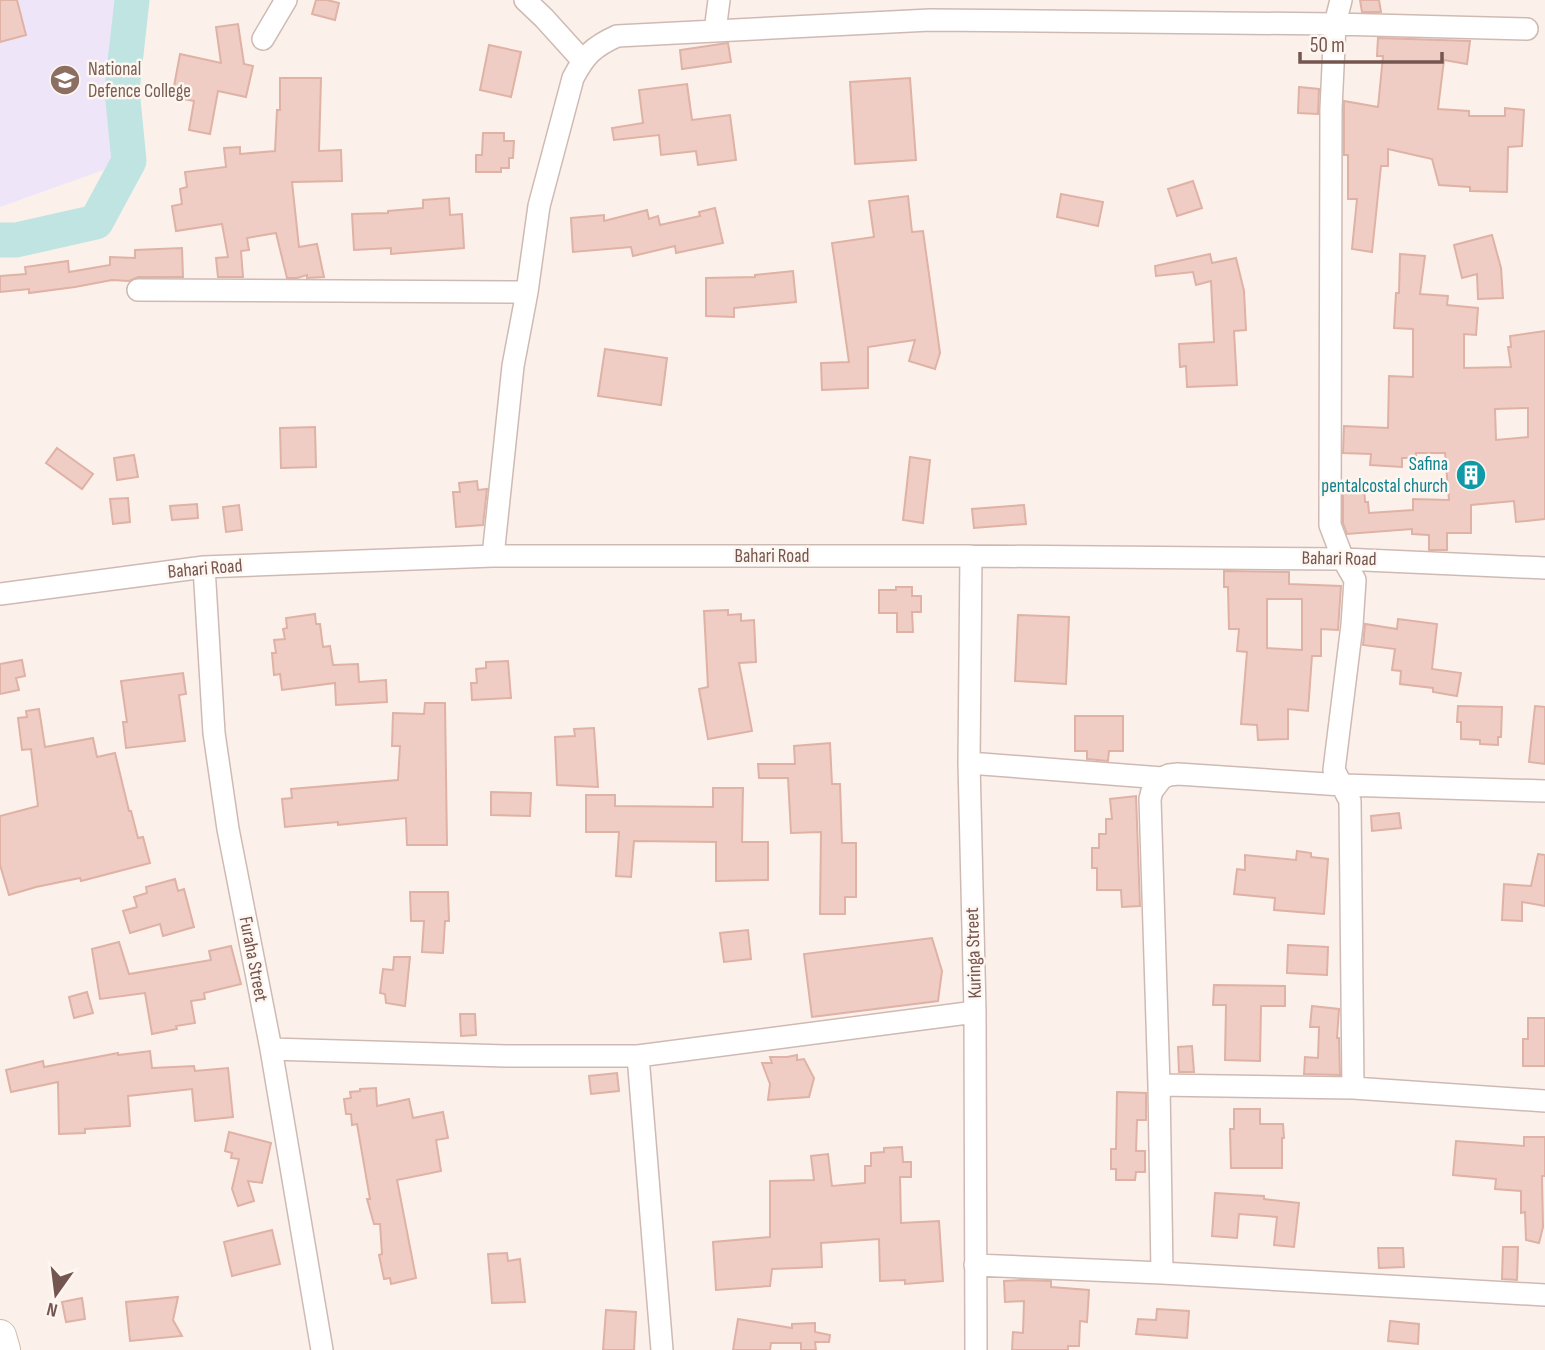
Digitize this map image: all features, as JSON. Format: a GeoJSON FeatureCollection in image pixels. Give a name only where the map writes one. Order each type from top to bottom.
{"type":"FeatureCollection","features":[{"type":"Feature","properties":{"kind":"street"},"geometry":{"type":"LineString","coordinates":[[263,39],[286,0]]}},
{"type":"Feature","properties":{"kind":"street"},"geometry":{"type":"LineString","coordinates":[[525,0],[545,9],[582,60]]}},
{"type":"Feature","properties":{"kind":"street"},"geometry":{"type":"LineString","coordinates":[[715,31],[719,0]]}},
{"type":"Feature","properties":{"kind":"street"},"geometry":{"type":"LineString","coordinates":[[1341,0],[1335,24],[1331,109],[1330,525],[1354,580],[1352,625],[1334,770],[1350,801],[1353,1088]]}},
{"type":"Feature","properties":{"kind":"street"},"geometry":{"type":"LineString","coordinates":[[493,556],[513,366],[539,206],[573,78],[582,60],[598,45],[617,36],[930,20],[1335,24],[1527,29]]}},
{"type":"Feature","properties":{"kind":"street"},"geometry":{"type":"LineString","coordinates":[[138,290],[527,292]]}},
{"type":"Feature","properties":{"kind":"street","name":"Bahari Road"},"geometry":{"type":"LineString","coordinates":[[0,594],[204,567],[493,556],[1343,559],[1545,568]]}},
{"type":"Feature","properties":{"kind":"street","name":"Kuringa Street"},"geometry":{"type":"LineString","coordinates":[[971,556],[968,763],[975,1012],[976,1350]]}},
{"type":"Feature","properties":{"kind":"street","name":"Furaha Street"},"geometry":{"type":"LineString","coordinates":[[204,567],[214,733],[228,829],[271,1049],[322,1350]]}},
{"type":"Feature","properties":{"kind":"street"},"geometry":{"type":"LineString","coordinates":[[968,763],[1161,778],[1178,774],[1342,785],[1545,792]]}},
{"type":"Feature","properties":{"kind":"street"},"geometry":{"type":"LineString","coordinates":[[1161,778],[1156,783],[1150,799],[1162,1273]]}},
{"type":"Feature","properties":{"kind":"street"},"geometry":{"type":"LineString","coordinates":[[271,1049],[506,1056],[638,1056],[975,1012]]}},
{"type":"Feature","properties":{"kind":"street"},"geometry":{"type":"LineString","coordinates":[[638,1056],[662,1350]]}},
{"type":"Feature","properties":{"kind":"street"},"geometry":{"type":"LineString","coordinates":[[1159,1085],[1353,1088],[1545,1101]]}},
{"type":"Feature","properties":{"kind":"street"},"geometry":{"type":"LineString","coordinates":[[975,1265],[1545,1295]]}},
{"type":"Feature","properties":{"kind":"street"},"geometry":{"type":"LineString","coordinates":[[0,1336],[4,1350]]}},
{"type":"Feature","properties":{"kind":"shaded area","name":"National Defence College"},"geometry":{"type":"Polygon","coordinates":[[[0,0],[132,0],[129,161],[0,207],[0,0]]]}},
{"type":"Feature","properties":{"kind":"building"},"geometry":{"type":"Polygon","coordinates":[[[0,0],[17,0],[26,35],[0,42],[0,0]]]}},
{"type":"Feature","properties":{"kind":"building"},"geometry":{"type":"Polygon","coordinates":[[[316,0],[339,3],[335,20],[312,14],[316,0]]]}},
{"type":"Feature","properties":{"kind":"building"},"geometry":{"type":"Polygon","coordinates":[[[1360,0],[1379,0],[1381,12],[1362,12],[1360,0]]]}},
{"type":"Feature","properties":{"kind":"building"},"geometry":{"type":"Polygon","coordinates":[[[238,24],[244,64],[253,66],[246,97],[218,91],[210,134],[189,130],[194,101],[172,97],[180,54],[221,63],[216,27],[238,24]]]}},
{"type":"Feature","properties":{"kind":"building"},"geometry":{"type":"Polygon","coordinates":[[[1378,38],[1470,41],[1467,64],[1444,60],[1438,109],[1469,111],[1469,116],[1505,116],[1505,108],[1524,110],[1522,146],[1508,147],[1507,192],[1470,191],[1470,187],[1439,185],[1432,159],[1388,149],[1388,166],[1381,166],[1372,252],[1352,249],[1357,199],[1348,199],[1348,155],[1344,155],[1344,101],[1378,107],[1383,56],[1377,56],[1378,38]]]}},
{"type":"Feature","properties":{"kind":"building"},"geometry":{"type":"Polygon","coordinates":[[[728,43],[731,62],[682,69],[680,50],[728,43]]]}},
{"type":"Feature","properties":{"kind":"building"},"geometry":{"type":"Polygon","coordinates":[[[489,45],[521,52],[511,97],[480,90],[489,45]]]}},
{"type":"Feature","properties":{"kind":"building"},"geometry":{"type":"Polygon","coordinates":[[[280,78],[321,78],[319,151],[341,150],[342,181],[292,182],[299,247],[317,244],[324,277],[307,278],[307,275],[287,278],[276,233],[247,238],[249,250],[241,251],[243,277],[218,277],[216,258],[228,257],[222,224],[176,231],[172,206],[182,204],[180,189],[187,187],[185,172],[226,167],[224,148],[240,147],[240,154],[275,151],[277,110],[280,110],[280,78]]]}},
{"type":"Feature","properties":{"kind":"building"},"geometry":{"type":"Polygon","coordinates":[[[910,78],[916,160],[855,164],[850,82],[910,78]]]}},
{"type":"Feature","properties":{"kind":"building"},"geometry":{"type":"Polygon","coordinates":[[[687,84],[692,120],[730,115],[736,160],[698,165],[696,151],[661,155],[659,135],[614,140],[612,128],[643,123],[639,90],[687,84]]]}},
{"type":"Feature","properties":{"kind":"building"},"geometry":{"type":"Polygon","coordinates":[[[1299,87],[1319,89],[1318,114],[1298,113],[1299,87]]]}},
{"type":"Feature","properties":{"kind":"building"},"geometry":{"type":"Polygon","coordinates":[[[483,133],[504,133],[504,141],[514,141],[513,158],[509,158],[509,168],[501,168],[501,172],[476,172],[476,155],[482,155],[483,133]]]}},
{"type":"Feature","properties":{"kind":"building"},"geometry":{"type":"Polygon","coordinates":[[[1193,181],[1202,208],[1177,216],[1168,189],[1193,181]]]}},
{"type":"Feature","properties":{"kind":"building"},"geometry":{"type":"Polygon","coordinates":[[[1061,194],[1103,202],[1098,226],[1057,217],[1061,194]]]}},
{"type":"Feature","properties":{"kind":"building"},"geometry":{"type":"Polygon","coordinates":[[[908,196],[912,232],[923,231],[940,353],[935,369],[909,361],[915,340],[868,347],[868,388],[822,390],[821,363],[849,362],[832,243],[874,237],[869,201],[908,196]]]}},
{"type":"Feature","properties":{"kind":"building"},"geometry":{"type":"Polygon","coordinates":[[[449,198],[450,215],[462,214],[464,248],[391,254],[391,248],[354,250],[352,214],[423,208],[423,200],[449,198]]]}},
{"type":"Feature","properties":{"kind":"building"},"geometry":{"type":"Polygon","coordinates":[[[715,208],[723,243],[676,253],[675,246],[633,256],[631,247],[573,252],[571,218],[604,215],[604,221],[647,210],[649,219],[658,216],[660,225],[700,216],[699,212],[715,208]]]}},
{"type":"Feature","properties":{"kind":"building"},"geometry":{"type":"Polygon","coordinates":[[[1492,235],[1501,268],[1503,298],[1478,299],[1477,274],[1462,278],[1454,245],[1492,235]]]}},
{"type":"Feature","properties":{"kind":"building"},"geometry":{"type":"Polygon","coordinates":[[[182,248],[183,277],[138,277],[129,281],[112,280],[29,293],[29,289],[0,292],[0,276],[26,274],[25,267],[68,261],[69,272],[110,265],[110,257],[135,258],[135,250],[182,248]]]}},
{"type":"Feature","properties":{"kind":"building"},"geometry":{"type":"Polygon","coordinates":[[[1210,254],[1212,263],[1236,258],[1244,291],[1246,330],[1234,331],[1237,385],[1187,387],[1186,366],[1180,367],[1179,344],[1214,342],[1211,281],[1196,285],[1193,272],[1156,276],[1155,266],[1210,254]]]}},
{"type":"Feature","properties":{"kind":"building"},"geometry":{"type":"Polygon","coordinates":[[[1400,254],[1425,256],[1420,294],[1448,296],[1447,305],[1478,308],[1476,335],[1464,334],[1464,368],[1511,367],[1508,347],[1511,347],[1510,336],[1545,331],[1545,519],[1516,522],[1514,501],[1471,505],[1471,533],[1447,533],[1447,550],[1429,550],[1429,535],[1412,534],[1412,529],[1347,534],[1343,523],[1343,484],[1364,482],[1365,502],[1368,502],[1369,513],[1413,510],[1413,499],[1449,500],[1445,453],[1416,453],[1416,458],[1402,458],[1402,467],[1370,465],[1371,454],[1343,453],[1344,426],[1388,428],[1389,376],[1413,377],[1413,329],[1394,328],[1396,293],[1399,293],[1400,254]],[[1528,408],[1495,409],[1496,440],[1528,437],[1528,408]]]}},
{"type":"Feature","properties":{"kind":"building"},"geometry":{"type":"Polygon","coordinates":[[[793,271],[796,302],[734,308],[734,317],[706,316],[706,278],[755,277],[793,271]]]}},
{"type":"Feature","properties":{"kind":"building"},"geometry":{"type":"Polygon","coordinates":[[[605,349],[667,358],[661,405],[598,396],[605,349]]]}},
{"type":"Feature","properties":{"kind":"building"},"geometry":{"type":"Polygon","coordinates":[[[315,427],[316,467],[281,468],[280,428],[315,427]]]}},
{"type":"Feature","properties":{"kind":"building"},"geometry":{"type":"Polygon","coordinates":[[[57,448],[93,474],[82,489],[46,463],[57,448]]]}},
{"type":"Feature","properties":{"kind":"building"},"geometry":{"type":"Polygon","coordinates":[[[134,455],[138,477],[117,480],[114,458],[134,455]]]}},
{"type":"Feature","properties":{"kind":"building"},"geometry":{"type":"Polygon","coordinates":[[[910,457],[930,460],[923,523],[903,520],[910,457]]]}},
{"type":"Feature","properties":{"kind":"building"},"geometry":{"type":"Polygon","coordinates":[[[477,481],[478,490],[487,489],[483,525],[456,527],[453,492],[460,492],[459,483],[477,481]]]}},
{"type":"Feature","properties":{"kind":"building"},"geometry":{"type":"Polygon","coordinates":[[[128,498],[130,522],[113,524],[110,499],[128,498]]]}},
{"type":"Feature","properties":{"kind":"building"},"geometry":{"type":"Polygon","coordinates":[[[197,504],[198,518],[172,520],[170,506],[197,504]]]}},
{"type":"Feature","properties":{"kind":"building"},"geometry":{"type":"Polygon","coordinates":[[[239,505],[242,530],[226,532],[223,507],[239,505]]]}},
{"type":"Feature","properties":{"kind":"building"},"geometry":{"type":"Polygon","coordinates":[[[1024,505],[1026,524],[974,528],[972,509],[1024,505]]]}},
{"type":"Feature","properties":{"kind":"building"},"geometry":{"type":"Polygon","coordinates":[[[1224,571],[1289,572],[1289,584],[1341,586],[1338,630],[1321,629],[1321,656],[1312,656],[1308,711],[1288,709],[1288,739],[1258,740],[1257,725],[1241,724],[1247,652],[1237,651],[1239,629],[1229,629],[1228,587],[1224,587],[1224,571]],[[1267,599],[1267,648],[1302,650],[1302,599],[1267,599]]]}},
{"type":"Feature","properties":{"kind":"building"},"geometry":{"type":"Polygon","coordinates":[[[896,587],[912,587],[912,596],[921,596],[921,612],[912,612],[913,632],[897,632],[897,613],[879,613],[879,590],[896,590],[896,587]]]}},
{"type":"Feature","properties":{"kind":"building"},"geometry":{"type":"Polygon","coordinates":[[[728,610],[728,615],[741,614],[741,621],[754,620],[756,662],[739,663],[752,731],[708,739],[699,689],[708,687],[704,611],[728,610]]]}},
{"type":"Feature","properties":{"kind":"building"},"geometry":{"type":"Polygon","coordinates":[[[315,614],[316,624],[320,624],[323,647],[330,646],[333,665],[358,664],[359,682],[386,680],[387,702],[336,705],[335,683],[282,690],[280,674],[274,675],[274,640],[285,639],[283,629],[287,628],[286,618],[315,614]]]}},
{"type":"Feature","properties":{"kind":"building"},"geometry":{"type":"Polygon","coordinates":[[[1018,615],[1069,617],[1066,684],[1015,681],[1018,615]]]}},
{"type":"Feature","properties":{"kind":"building"},"geometry":{"type":"Polygon","coordinates":[[[1398,619],[1437,624],[1432,669],[1461,673],[1457,696],[1433,692],[1433,688],[1400,684],[1401,671],[1392,670],[1395,649],[1363,645],[1365,624],[1397,629],[1398,619]]]}},
{"type":"Feature","properties":{"kind":"building"},"geometry":{"type":"Polygon","coordinates":[[[22,660],[25,676],[16,678],[19,690],[0,694],[0,664],[22,660]]]}},
{"type":"Feature","properties":{"kind":"building"},"geometry":{"type":"Polygon","coordinates":[[[508,661],[511,698],[472,700],[471,683],[477,683],[476,669],[486,668],[486,662],[508,661]]]}},
{"type":"Feature","properties":{"kind":"building"},"geometry":{"type":"Polygon","coordinates":[[[183,673],[186,694],[179,695],[185,741],[126,748],[123,722],[127,722],[121,681],[183,673]]]}},
{"type":"Feature","properties":{"kind":"building"},"geometry":{"type":"Polygon","coordinates":[[[425,703],[445,703],[447,845],[407,845],[406,818],[285,827],[282,799],[292,798],[291,789],[398,780],[400,746],[392,746],[393,713],[424,714],[425,703]]]}},
{"type":"Feature","properties":{"kind":"building"},"geometry":{"type":"Polygon","coordinates":[[[1458,706],[1502,707],[1501,737],[1498,737],[1498,745],[1461,739],[1461,722],[1457,722],[1458,706]]]}},
{"type":"Feature","properties":{"kind":"building"},"geometry":{"type":"Polygon","coordinates":[[[1535,706],[1545,707],[1545,764],[1529,762],[1535,706]]]}},
{"type":"Feature","properties":{"kind":"building"},"geometry":{"type":"Polygon","coordinates":[[[39,709],[45,747],[93,738],[97,757],[115,753],[129,811],[138,838],[143,837],[150,863],[81,881],[80,878],[9,895],[0,865],[0,816],[38,806],[31,749],[22,750],[18,718],[27,717],[26,711],[39,709]]]}},
{"type":"Feature","properties":{"kind":"building"},"geometry":{"type":"Polygon","coordinates":[[[1075,716],[1123,716],[1123,751],[1109,751],[1108,761],[1087,759],[1087,751],[1075,751],[1075,716]]]}},
{"type":"Feature","properties":{"kind":"building"},"geometry":{"type":"Polygon","coordinates":[[[594,728],[598,787],[557,785],[555,737],[575,736],[574,729],[594,728]]]}},
{"type":"Feature","properties":{"kind":"building"},"geometry":{"type":"Polygon","coordinates":[[[830,743],[832,784],[840,784],[842,843],[856,843],[856,897],[845,897],[845,914],[820,914],[821,832],[791,833],[788,778],[759,778],[758,764],[795,764],[794,746],[830,743]]]}},
{"type":"Feature","properties":{"kind":"building"},"geometry":{"type":"Polygon","coordinates":[[[713,788],[743,788],[742,842],[768,842],[768,880],[716,881],[716,842],[634,841],[631,877],[616,876],[619,832],[586,832],[586,795],[615,795],[615,806],[713,807],[713,788]]]}},
{"type":"Feature","properties":{"kind":"building"},"geometry":{"type":"Polygon","coordinates":[[[491,792],[531,793],[530,816],[491,815],[491,792]]]}},
{"type":"Feature","properties":{"kind":"building"},"geometry":{"type":"Polygon","coordinates":[[[1136,796],[1140,906],[1122,907],[1121,890],[1097,890],[1097,868],[1092,868],[1092,848],[1099,848],[1099,834],[1106,834],[1106,819],[1112,819],[1110,799],[1136,796]]]}},
{"type":"Feature","properties":{"kind":"building"},"geometry":{"type":"Polygon","coordinates":[[[1399,813],[1401,828],[1372,831],[1371,816],[1399,813]]]}},
{"type":"Feature","properties":{"kind":"building"},"geometry":{"type":"Polygon","coordinates":[[[1297,851],[1311,853],[1311,857],[1328,859],[1324,914],[1274,910],[1275,898],[1234,894],[1237,869],[1245,870],[1245,855],[1296,860],[1297,851]]]}},
{"type":"Feature","properties":{"kind":"building"},"geometry":{"type":"Polygon","coordinates":[[[1538,854],[1545,855],[1545,906],[1522,902],[1522,921],[1502,920],[1504,884],[1531,886],[1538,854]]]}},
{"type":"Feature","properties":{"kind":"building"},"geometry":{"type":"Polygon","coordinates":[[[175,879],[178,891],[184,889],[194,927],[163,936],[160,924],[130,933],[123,911],[137,907],[134,897],[147,893],[146,887],[175,879]]]}},
{"type":"Feature","properties":{"kind":"building"},"geometry":{"type":"Polygon","coordinates":[[[410,892],[448,892],[449,921],[445,921],[443,953],[422,952],[424,921],[411,921],[410,892]]]}},
{"type":"Feature","properties":{"kind":"building"},"geometry":{"type":"Polygon","coordinates":[[[748,930],[751,959],[724,962],[720,933],[748,930]]]}},
{"type":"Feature","properties":{"kind":"building"},"geometry":{"type":"Polygon","coordinates":[[[932,938],[942,971],[938,1001],[812,1017],[804,954],[932,938]]]}},
{"type":"Feature","properties":{"kind":"building"},"geometry":{"type":"Polygon","coordinates":[[[119,942],[129,974],[211,960],[209,951],[231,946],[241,984],[204,993],[205,999],[191,1001],[195,1023],[152,1034],[145,993],[100,999],[92,949],[119,942]]]}},
{"type":"Feature","properties":{"kind":"building"},"geometry":{"type":"Polygon","coordinates":[[[1288,945],[1328,947],[1327,975],[1287,973],[1288,945]]]}},
{"type":"Feature","properties":{"kind":"building"},"geometry":{"type":"Polygon","coordinates":[[[394,957],[410,957],[405,1006],[386,1003],[385,994],[380,993],[383,969],[393,970],[394,957]]]}},
{"type":"Feature","properties":{"kind":"building"},"geometry":{"type":"Polygon","coordinates":[[[1214,985],[1285,986],[1285,1006],[1261,1006],[1260,1061],[1225,1060],[1226,1005],[1213,1005],[1214,985]]]}},
{"type":"Feature","properties":{"kind":"building"},"geometry":{"type":"Polygon","coordinates":[[[87,992],[93,1013],[74,1018],[69,997],[87,992]]]}},
{"type":"Feature","properties":{"kind":"building"},"geometry":{"type":"Polygon","coordinates":[[[1312,1006],[1339,1009],[1337,1038],[1340,1075],[1304,1074],[1305,1057],[1318,1058],[1319,1027],[1310,1027],[1312,1006]]]}},
{"type":"Feature","properties":{"kind":"building"},"geometry":{"type":"Polygon","coordinates":[[[460,1014],[475,1014],[476,1035],[461,1036],[460,1014]]]}},
{"type":"Feature","properties":{"kind":"building"},"geometry":{"type":"Polygon","coordinates":[[[1528,1018],[1545,1018],[1545,1066],[1523,1066],[1523,1039],[1528,1039],[1528,1018]]]}},
{"type":"Feature","properties":{"kind":"building"},"geometry":{"type":"Polygon","coordinates":[[[1192,1046],[1194,1072],[1179,1072],[1178,1047],[1192,1046]]]}},
{"type":"Feature","properties":{"kind":"building"},"geometry":{"type":"Polygon","coordinates":[[[150,1051],[152,1068],[194,1066],[195,1071],[228,1068],[233,1117],[195,1121],[192,1089],[128,1096],[130,1126],[59,1134],[58,1082],[11,1092],[6,1070],[43,1061],[44,1067],[118,1053],[150,1051]]]}},
{"type":"Feature","properties":{"kind":"building"},"geometry":{"type":"Polygon","coordinates":[[[797,1055],[797,1060],[804,1059],[814,1078],[809,1097],[768,1100],[770,1084],[762,1063],[772,1063],[770,1057],[797,1055]]]}},
{"type":"Feature","properties":{"kind":"building"},"geometry":{"type":"Polygon","coordinates":[[[617,1073],[619,1091],[591,1094],[589,1076],[617,1073]]]}},
{"type":"Feature","properties":{"kind":"building"},"geometry":{"type":"Polygon","coordinates":[[[376,1088],[377,1106],[409,1099],[413,1118],[443,1112],[448,1138],[436,1140],[441,1171],[397,1180],[416,1278],[391,1284],[390,1278],[384,1279],[379,1255],[382,1254],[380,1224],[374,1224],[367,1199],[370,1199],[357,1124],[352,1125],[351,1114],[346,1114],[344,1099],[351,1098],[350,1092],[376,1088]]]}},
{"type":"Feature","properties":{"kind":"building"},"geometry":{"type":"Polygon","coordinates":[[[1117,1092],[1146,1093],[1146,1120],[1137,1120],[1136,1151],[1145,1151],[1145,1172],[1136,1172],[1135,1180],[1116,1180],[1116,1169],[1111,1169],[1111,1149],[1116,1149],[1117,1092]]]}},
{"type":"Feature","properties":{"kind":"building"},"geometry":{"type":"Polygon","coordinates":[[[1234,1109],[1260,1109],[1260,1124],[1283,1124],[1282,1168],[1231,1168],[1230,1129],[1234,1129],[1234,1109]]]}},
{"type":"Feature","properties":{"kind":"building"},"geometry":{"type":"Polygon","coordinates":[[[229,1132],[271,1143],[262,1183],[248,1181],[254,1201],[238,1206],[232,1189],[239,1159],[231,1158],[232,1153],[225,1151],[229,1132]]]}},
{"type":"Feature","properties":{"kind":"building"},"geometry":{"type":"Polygon","coordinates":[[[1524,1137],[1545,1137],[1545,1176],[1542,1176],[1543,1227],[1539,1243],[1526,1240],[1525,1212],[1521,1213],[1521,1191],[1495,1189],[1496,1179],[1453,1175],[1456,1141],[1524,1146],[1524,1137]]]}},
{"type":"Feature","properties":{"kind":"building"},"geometry":{"type":"Polygon","coordinates":[[[902,1147],[903,1162],[911,1162],[911,1177],[900,1177],[901,1223],[939,1221],[943,1281],[905,1284],[905,1280],[880,1281],[879,1239],[821,1243],[822,1267],[772,1269],[770,1286],[716,1290],[713,1242],[770,1237],[770,1181],[814,1180],[811,1156],[828,1154],[832,1186],[865,1183],[865,1166],[871,1166],[871,1153],[884,1152],[884,1148],[902,1147]]]}},
{"type":"Feature","properties":{"kind":"building"},"geometry":{"type":"Polygon","coordinates":[[[1215,1193],[1264,1196],[1264,1199],[1299,1203],[1294,1247],[1274,1245],[1277,1217],[1239,1214],[1237,1238],[1212,1236],[1215,1193]]]}},
{"type":"Feature","properties":{"kind":"building"},"geometry":{"type":"Polygon","coordinates":[[[272,1230],[280,1264],[232,1276],[224,1242],[272,1230]]]}},
{"type":"Feature","properties":{"kind":"building"},"geometry":{"type":"Polygon","coordinates":[[[1503,1247],[1518,1247],[1517,1280],[1502,1279],[1503,1247]]]}},
{"type":"Feature","properties":{"kind":"building"},"geometry":{"type":"Polygon","coordinates":[[[1378,1248],[1403,1248],[1404,1267],[1379,1268],[1378,1248]]]}},
{"type":"Feature","properties":{"kind":"building"},"geometry":{"type":"Polygon","coordinates":[[[507,1253],[508,1261],[520,1259],[525,1302],[492,1303],[488,1254],[507,1253]]]}},
{"type":"Feature","properties":{"kind":"building"},"geometry":{"type":"Polygon","coordinates":[[[1004,1281],[1051,1281],[1051,1287],[1089,1290],[1087,1322],[1080,1321],[1079,1346],[1068,1346],[1068,1350],[1012,1350],[1013,1332],[1023,1333],[1024,1301],[1005,1302],[1004,1281]]]}},
{"type":"Feature","properties":{"kind":"building"},"geometry":{"type":"Polygon","coordinates":[[[178,1297],[173,1320],[182,1336],[130,1341],[126,1302],[178,1297]]]}},
{"type":"Feature","properties":{"kind":"building"},"geometry":{"type":"Polygon","coordinates":[[[82,1298],[85,1319],[66,1322],[62,1302],[82,1298]]]}},
{"type":"Feature","properties":{"kind":"building"},"geometry":{"type":"Polygon","coordinates":[[[1157,1309],[1189,1311],[1187,1338],[1136,1334],[1138,1319],[1156,1320],[1157,1309]]]}},
{"type":"Feature","properties":{"kind":"building"},"geometry":{"type":"Polygon","coordinates":[[[606,1310],[636,1312],[634,1350],[603,1350],[606,1310]]]}},
{"type":"Feature","properties":{"kind":"building"},"geometry":{"type":"Polygon","coordinates":[[[738,1319],[792,1328],[792,1324],[815,1323],[815,1332],[830,1335],[829,1342],[815,1342],[816,1350],[801,1350],[801,1343],[771,1343],[770,1350],[733,1350],[738,1319]]]}},
{"type":"Feature","properties":{"kind":"building"},"geometry":{"type":"Polygon","coordinates":[[[1390,1321],[1419,1324],[1418,1344],[1388,1341],[1390,1321]]]}},
{"type":"Feature","properties":{"kind":"waterway"},"geometry":{"type":"LineString","coordinates":[[0,240],[16,240],[96,222],[129,161],[122,90],[132,0]]}},
{"type":"Feature","properties":{"kind":"place","name":"National Defence College"},"geometry":{"type":"Point","coordinates":[65,80]}},
{"type":"Feature","properties":{"kind":"place","name":"Safina pentalcostal church"},"geometry":{"type":"Point","coordinates":[1471,475]}}]}
